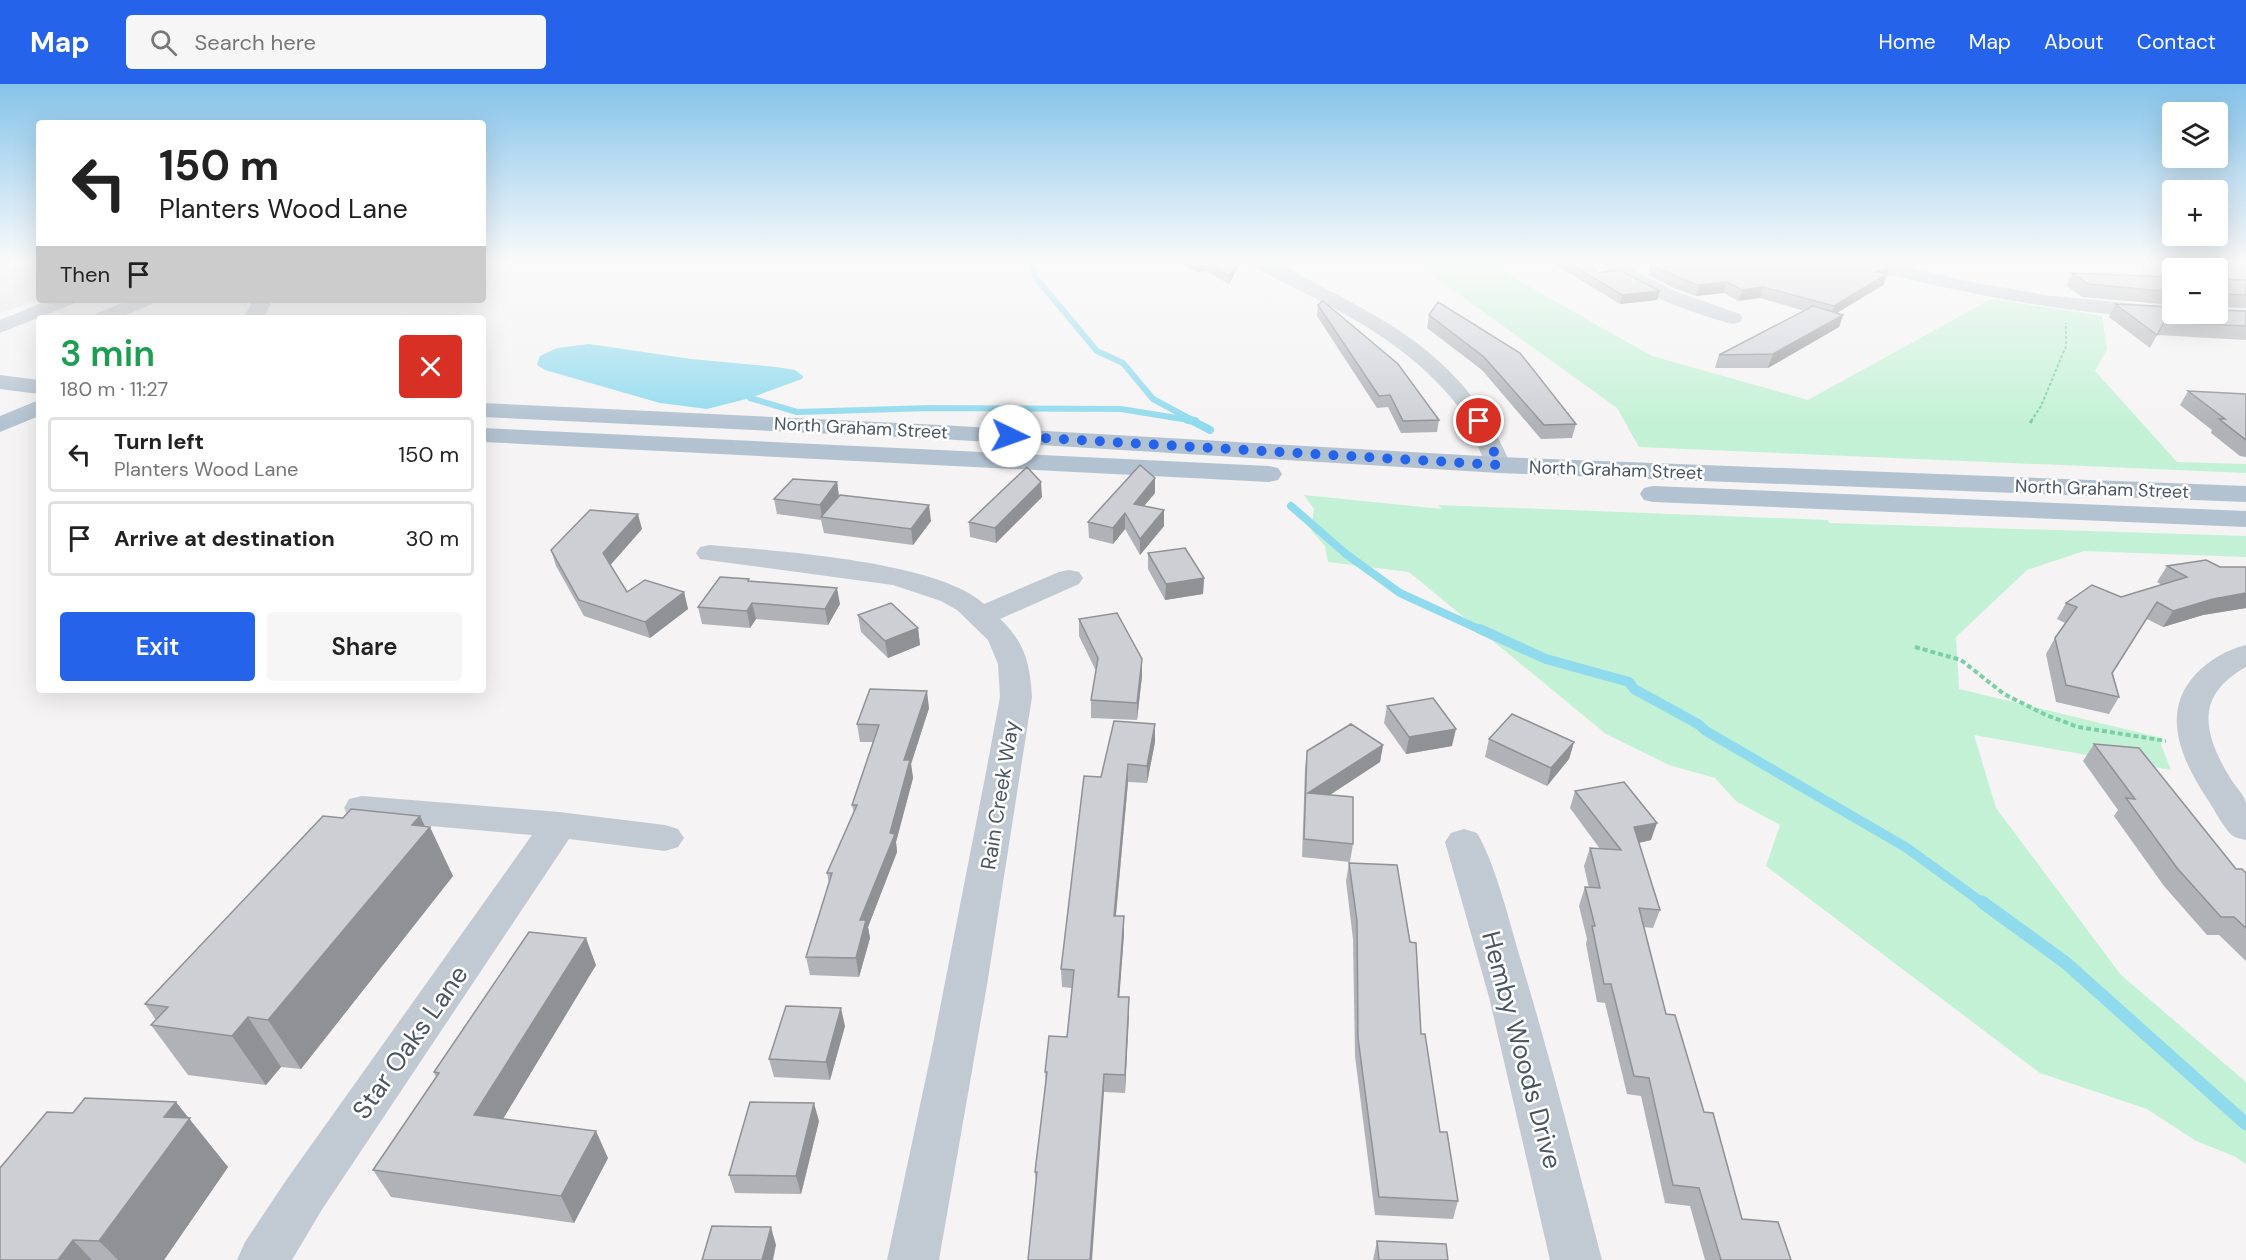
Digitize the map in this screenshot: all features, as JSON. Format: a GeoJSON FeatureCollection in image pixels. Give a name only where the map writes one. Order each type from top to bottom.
{"type":"FeatureCollection","features":[{"type":"Feature","properties":{"kind":"main road"},"geometry":{"type":"LineString","coordinates":[[0,382],[36,400]]}},
{"type":"Feature","properties":{"kind":"main road"},"geometry":{"type":"LineString","coordinates":[[0,404],[36,401]]}},
{"type":"Feature","properties":{"kind":"main road"},"geometry":{"type":"LineString","coordinates":[[0,409],[36,401]]}},
{"type":"Feature","properties":{"kind":"main road"},"geometry":{"type":"LineString","coordinates":[[0,425],[36,402]]}},
{"type":"Feature","properties":{"kind":"main road","name":"North Graham Street"},"geometry":{"type":"LineString","coordinates":[[486,410],[940,432],[1499,465],[2246,494]]}},
{"type":"Feature","properties":{"kind":"main road","name":"North Graham Street"},"geometry":{"type":"LineString","coordinates":[[486,435],[1723,498],[2246,519]]}},
{"type":"Feature","properties":{"kind":"street"},"geometry":{"type":"LineString","coordinates":[[3,326],[30,315]]}},
{"type":"Feature","properties":{"kind":"street"},"geometry":{"type":"LineString","coordinates":[[1358,315],[1405,344],[1428,362],[1470,407],[1487,434],[1499,465]]}},
{"type":"Feature","properties":{"kind":"street"},"geometry":{"type":"LineString","coordinates":[[1723,315],[1733,318]]}},
{"type":"Feature","properties":{"kind":"street"},"geometry":{"type":"LineString","coordinates":[[3,326],[36,327]]}},
{"type":"Feature","properties":{"kind":"street","name":"Rain Creek Way"},"geometry":{"type":"LineString","coordinates":[[710,553],[898,577],[951,595],[967,604],[1001,636],[1014,663],[1016,697],[975,946],[913,1260]]}},
{"type":"Feature","properties":{"kind":"street"},"geometry":{"type":"LineString","coordinates":[[980,617],[1069,578]]}},
{"type":"Feature","properties":{"kind":"street"},"geometry":{"type":"LineString","coordinates":[[2246,654],[2231,660],[2211,674],[2198,692],[2192,711],[2196,746],[2207,774],[2246,827]]}},
{"type":"Feature","properties":{"kind":"street"},"geometry":{"type":"LineString","coordinates":[[362,808],[559,825],[665,838]]}},
{"type":"Feature","properties":{"kind":"street","name":"Star Oaks Lane"},"geometry":{"type":"LineString","coordinates":[[263,1260],[304,1195],[559,825]]}},
{"type":"Feature","properties":{"kind":"street","name":"Hemby Woods Drive"},"geometry":{"type":"LineString","coordinates":[[1464,842],[1480,890],[1537,1098],[1576,1260]]}},
{"type":"Feature","properties":{"kind":"path"},"geometry":{"type":"LineString","coordinates":[[2030,423],[2041,406],[2066,346],[2064,328],[2071,316]]}},
{"type":"Feature","properties":{"kind":"path"},"geometry":{"type":"LineString","coordinates":[[1915,647],[1961,660],[2004,694],[2046,715],[2078,727],[2196,746]]}},
{"type":"Feature","properties":{"kind":"green space"},"geometry":{"type":"Polygon","coordinates":[[[1488,315],[1579,315],[1652,356],[1808,400],[1962,315],[2102,316],[2107,349],[2095,371],[2177,462],[2246,464],[2246,473],[1639,447],[1617,408],[1488,315]]]}},
{"type":"Feature","properties":{"kind":"green space"},"geometry":{"type":"Polygon","coordinates":[[[1304,495],[1442,509],[1438,505],[1828,520],[1829,523],[2246,536],[2246,557],[2084,551],[2027,570],[1956,637],[1959,689],[2158,737],[2171,770],[1974,735],[1996,808],[2121,975],[2246,1082],[2246,1164],[2234,1156],[2196,1141],[2147,1109],[2040,1073],[1766,866],[1780,825],[1736,801],[1715,778],[1669,765],[1606,734],[1409,572],[1328,562],[1325,546],[1311,530],[1314,509],[1304,495]]]}},
{"type":"Feature","properties":{"kind":"water"},"geometry":{"type":"Polygon","coordinates":[[[589,344],[691,359],[776,367],[795,370],[803,376],[802,379],[750,398],[707,409],[660,403],[545,370],[537,365],[540,356],[557,348],[589,344]]]}},
{"type":"Feature","properties":{"kind":"building"},"geometry":{"type":"Polygon","coordinates":[[[1325,315],[1340,315],[1398,364],[1439,420],[1403,421],[1390,395],[1379,396],[1325,315]]]}},
{"type":"Feature","properties":{"kind":"building"},"geometry":{"type":"Polygon","coordinates":[[[1429,315],[1459,315],[1520,353],[1576,424],[1544,425],[1484,357],[1429,315]]]}},
{"type":"Feature","properties":{"kind":"building"},"geometry":{"type":"Polygon","coordinates":[[[1796,315],[1843,315],[1773,354],[1719,355],[1796,315]]]}},
{"type":"Feature","properties":{"kind":"building"},"geometry":{"type":"Polygon","coordinates":[[[2130,315],[2162,315],[2163,324],[2157,335],[2130,315]]]}},
{"type":"Feature","properties":{"kind":"building"},"geometry":{"type":"Polygon","coordinates":[[[2228,315],[2246,315],[2246,326],[2205,324],[2228,324],[2228,315]]]}},
{"type":"Feature","properties":{"kind":"building"},"geometry":{"type":"Polygon","coordinates":[[[2188,391],[2246,394],[2246,440],[2219,419],[2225,419],[2188,391]]]}},
{"type":"Feature","properties":{"kind":"building"},"geometry":{"type":"Polygon","coordinates":[[[1140,465],[1155,478],[1134,504],[1164,510],[1140,539],[1125,513],[1113,528],[1088,522],[1140,465]]]}},
{"type":"Feature","properties":{"kind":"building"},"geometry":{"type":"Polygon","coordinates":[[[1027,467],[1041,482],[995,528],[969,522],[1027,467]]]}},
{"type":"Feature","properties":{"kind":"building"},"geometry":{"type":"Polygon","coordinates":[[[793,479],[837,482],[820,505],[774,499],[793,479]]]}},
{"type":"Feature","properties":{"kind":"building"},"geometry":{"type":"Polygon","coordinates":[[[840,495],[929,505],[911,529],[821,517],[840,495]]]}},
{"type":"Feature","properties":{"kind":"building"},"geometry":{"type":"Polygon","coordinates":[[[590,510],[638,514],[603,553],[627,592],[645,580],[684,592],[645,622],[579,600],[551,550],[590,510]]]}},
{"type":"Feature","properties":{"kind":"building"},"geometry":{"type":"Polygon","coordinates":[[[1185,548],[1204,578],[1166,584],[1148,553],[1185,548]]]}},
{"type":"Feature","properties":{"kind":"building"},"geometry":{"type":"Polygon","coordinates":[[[2206,560],[2220,567],[2246,567],[2246,593],[2213,599],[2173,611],[2157,602],[2112,673],[2119,697],[2066,685],[2055,638],[2077,607],[2066,603],[2092,585],[2121,597],[2187,577],[2167,566],[2206,560]]]}},
{"type":"Feature","properties":{"kind":"building"},"geometry":{"type":"Polygon","coordinates":[[[720,577],[837,588],[825,609],[752,603],[747,611],[698,607],[720,577]]]}},
{"type":"Feature","properties":{"kind":"building"},"geometry":{"type":"Polygon","coordinates":[[[891,603],[918,628],[885,641],[858,615],[891,603]]]}},
{"type":"Feature","properties":{"kind":"building"},"geometry":{"type":"Polygon","coordinates":[[[1117,613],[1142,659],[1137,703],[1091,700],[1098,658],[1079,619],[1117,613]]]}},
{"type":"Feature","properties":{"kind":"building"},"geometry":{"type":"Polygon","coordinates":[[[870,689],[927,691],[904,760],[910,760],[890,833],[895,834],[860,920],[866,920],[856,958],[806,957],[832,873],[827,873],[857,805],[852,805],[879,725],[857,724],[870,689]]]}},
{"type":"Feature","properties":{"kind":"building"},"geometry":{"type":"Polygon","coordinates":[[[1433,698],[1456,729],[1409,737],[1387,706],[1433,698]]]}},
{"type":"Feature","properties":{"kind":"building"},"geometry":{"type":"Polygon","coordinates":[[[1512,714],[1574,742],[1551,768],[1489,739],[1512,714]]]}},
{"type":"Feature","properties":{"kind":"building"},"geometry":{"type":"Polygon","coordinates":[[[1114,721],[1155,724],[1147,766],[1128,764],[1114,916],[1124,916],[1118,997],[1129,997],[1125,1075],[1104,1074],[1090,1260],[1028,1260],[1049,1036],[1067,1037],[1074,970],[1061,969],[1084,776],[1101,777],[1114,721]]]}},
{"type":"Feature","properties":{"kind":"building"},"geometry":{"type":"Polygon","coordinates":[[[1351,724],[1383,745],[1308,793],[1353,797],[1353,844],[1304,839],[1307,751],[1351,724]]]}},
{"type":"Feature","properties":{"kind":"building"},"geometry":{"type":"Polygon","coordinates":[[[2094,744],[2139,748],[2236,869],[2242,869],[2246,873],[2246,928],[2234,917],[2221,917],[2177,868],[2126,798],[2135,799],[2094,744]]]}},
{"type":"Feature","properties":{"kind":"building"},"geometry":{"type":"Polygon","coordinates":[[[1624,782],[1657,823],[1634,827],[1660,910],[1639,908],[1666,1014],[1675,1015],[1704,1112],[1713,1113],[1742,1219],[1778,1222],[1791,1260],[1721,1260],[1699,1188],[1673,1185],[1649,1078],[1634,1076],[1611,984],[1604,984],[1592,926],[1595,926],[1585,887],[1600,888],[1590,848],[1621,850],[1575,791],[1624,782]]]}},
{"type":"Feature","properties":{"kind":"building"},"geometry":{"type":"Polygon","coordinates":[[[351,809],[420,816],[412,825],[430,827],[268,1020],[248,1017],[232,1036],[151,1025],[168,1007],[145,1004],[323,816],[343,818],[351,809]]]}},
{"type":"Feature","properties":{"kind":"building"},"geometry":{"type":"Polygon","coordinates":[[[1349,863],[1397,865],[1410,942],[1416,943],[1421,1034],[1425,1034],[1440,1132],[1447,1132],[1458,1201],[1379,1197],[1358,1038],[1357,921],[1349,863]]]}},
{"type":"Feature","properties":{"kind":"building"},"geometry":{"type":"Polygon","coordinates":[[[529,932],[586,938],[474,1115],[596,1131],[561,1196],[373,1170],[439,1073],[434,1072],[529,932]]]}},
{"type":"Feature","properties":{"kind":"building"},"geometry":{"type":"Polygon","coordinates":[[[786,1006],[841,1008],[826,1062],[769,1059],[786,1006]]]}},
{"type":"Feature","properties":{"kind":"building"},"geometry":{"type":"Polygon","coordinates":[[[85,1098],[176,1102],[164,1117],[190,1118],[99,1241],[73,1240],[58,1260],[0,1260],[0,1168],[47,1112],[73,1113],[85,1098]]]}},
{"type":"Feature","properties":{"kind":"building"},"geometry":{"type":"Polygon","coordinates":[[[750,1102],[814,1103],[796,1176],[729,1175],[750,1102]]]}},
{"type":"Feature","properties":{"kind":"building"},"geometry":{"type":"Polygon","coordinates":[[[712,1226],[771,1227],[762,1260],[702,1260],[712,1226]]]}},
{"type":"Feature","properties":{"kind":"building"},"geometry":{"type":"Polygon","coordinates":[[[1377,1241],[1446,1244],[1448,1260],[1379,1260],[1377,1241]]]}},
{"type":"Feature","properties":{"kind":"waterway"},"geometry":{"type":"LineString","coordinates":[[1067,315],[1097,351],[1123,363],[1153,399],[1194,421]]}},
{"type":"Feature","properties":{"kind":"waterway"},"geometry":{"type":"LineString","coordinates":[[750,398],[797,412],[930,408],[1121,409],[1192,421]]}},
{"type":"Feature","properties":{"kind":"waterway"},"geometry":{"type":"LineString","coordinates":[[1188,420],[1192,421]]}},
{"type":"Feature","properties":{"kind":"waterway"},"geometry":{"type":"LineString","coordinates":[[1192,421],[1210,430]]}},
{"type":"Feature","properties":{"kind":"waterway"},"geometry":{"type":"LineString","coordinates":[[1291,506],[1346,554],[1400,593],[1483,631]]}},
{"type":"Feature","properties":{"kind":"waterway"},"geometry":{"type":"LineString","coordinates":[[1480,629],[1546,659],[1629,682],[1634,689],[1698,724],[1706,731],[1907,848],[1984,904]]}},
{"type":"Feature","properties":{"kind":"waterway"},"geometry":{"type":"LineString","coordinates":[[1982,902],[2066,963],[2246,1124]]}},
{"type":"Feature","properties":{"kind":"route"},"geometry":{"type":"LineString","coordinates":[[1010,436],[1499,465],[1487,434],[1479,421]]}}]}
